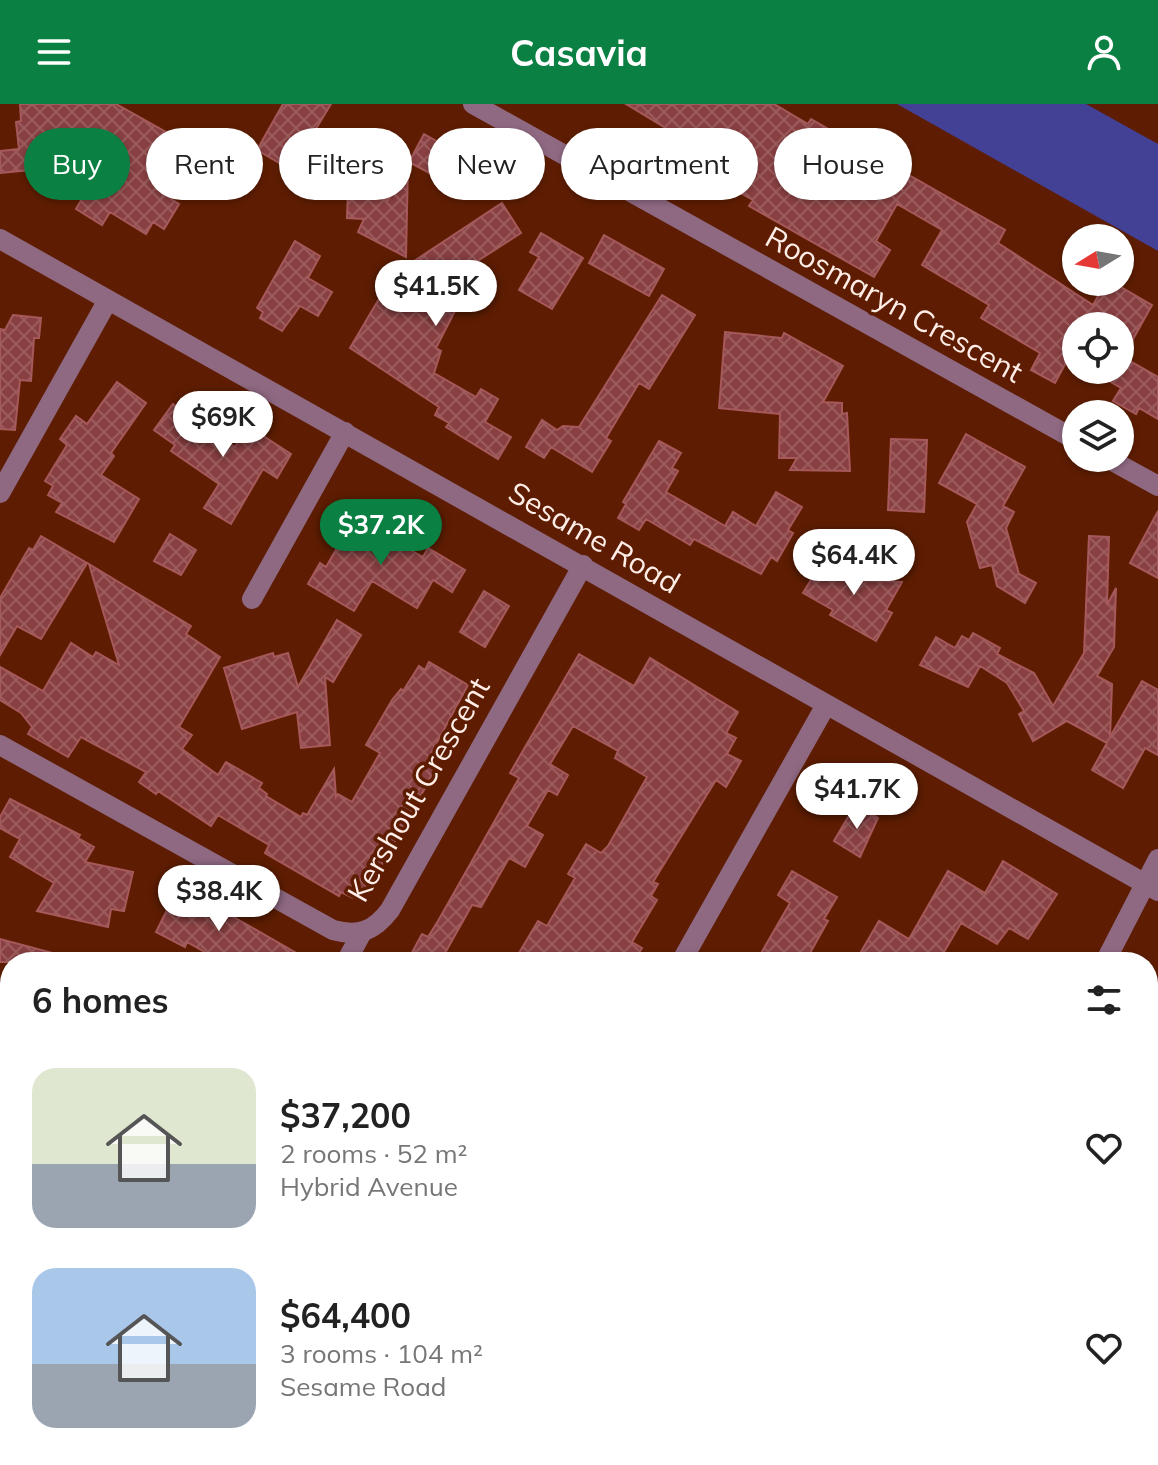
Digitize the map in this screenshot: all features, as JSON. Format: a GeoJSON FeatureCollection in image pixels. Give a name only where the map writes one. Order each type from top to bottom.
{"type":"FeatureCollection","features":[{"type":"Feature","properties":{"kind":"street","name":"Roosmaryn Crescent"},"geometry":{"type":"LineString","coordinates":[[473,104],[1062,432]]}},
{"type":"Feature","properties":{"kind":"street","name":"Sesame Road"},"geometry":{"type":"LineString","coordinates":[[0,239],[1151,887]]}},
{"type":"Feature","properties":{"kind":"street"},"geometry":{"type":"LineString","coordinates":[[0,493],[108,300]]}},
{"type":"Feature","properties":{"kind":"street"},"geometry":{"type":"LineString","coordinates":[[252,599],[345,432]]}},
{"type":"Feature","properties":{"kind":"street"},"geometry":{"type":"LineString","coordinates":[[1132,472],[1158,486]]}},
{"type":"Feature","properties":{"kind":"street","name":"Kershout Crescent"},"geometry":{"type":"LineString","coordinates":[[0,745],[333,930],[361,934],[390,910],[583,565]]}},
{"type":"Feature","properties":{"kind":"street"},"geometry":{"type":"LineString","coordinates":[[687,952],[826,705]]}},
{"type":"Feature","properties":{"kind":"street"},"geometry":{"type":"LineString","coordinates":[[1111,952],[1151,887],[1158,859]]}},
{"type":"Feature","properties":{"kind":"street"},"geometry":{"type":"LineString","coordinates":[[351,952],[361,934]]}},
{"type":"Feature","properties":{"kind":"shaded area"},"geometry":{"type":"Polygon","coordinates":[[[897,104],[1086,104],[1158,144],[1158,251],[1134,237],[1134,224],[1110,224],[897,104]]]}},
{"type":"Feature","properties":{"kind":"building"},"geometry":{"type":"Polygon","coordinates":[[[20,104],[116,104],[159,128],[146,128],[146,200],[173,200],[179,204],[164,229],[153,222],[146,234],[110,212],[102,225],[76,209],[81,200],[130,200],[130,128],[24,128],[24,171],[0,173],[0,151],[19,149],[16,122],[21,121],[20,104]]]}},
{"type":"Feature","properties":{"kind":"building"},"geometry":{"type":"Polygon","coordinates":[[[283,104],[331,104],[316,128],[279,128],[279,163],[263,154],[263,139],[283,104]]]}},
{"type":"Feature","properties":{"kind":"building"},"geometry":{"type":"Polygon","coordinates":[[[626,104],[774,104],[808,124],[811,119],[827,128],[774,128],[774,200],[912,200],[912,177],[1005,230],[998,243],[1062,285],[1062,296],[1079,296],[1093,305],[1098,296],[1134,295],[1152,305],[1134,337],[1134,312],[1062,312],[1062,370],[1055,383],[1031,370],[1040,353],[981,318],[989,305],[922,265],[942,230],[897,204],[876,241],[890,250],[874,277],[749,206],[753,200],[758,200],[758,128],[666,128],[626,104]]]}},
{"type":"Feature","properties":{"kind":"building"},"geometry":{"type":"Polygon","coordinates":[[[424,134],[428,136],[428,172],[412,164],[412,156],[424,134]]]}},
{"type":"Feature","properties":{"kind":"building"},"geometry":{"type":"Polygon","coordinates":[[[348,200],[407,200],[406,257],[358,232],[364,219],[347,218],[348,200]]]}},
{"type":"Feature","properties":{"kind":"building"},"geometry":{"type":"Polygon","coordinates":[[[502,203],[521,233],[437,287],[460,301],[436,348],[441,351],[434,373],[476,397],[481,389],[498,399],[485,422],[511,437],[498,459],[446,427],[449,423],[435,415],[439,407],[350,348],[383,292],[387,294],[402,269],[502,203]]]}},
{"type":"Feature","properties":{"kind":"building"},"geometry":{"type":"Polygon","coordinates":[[[541,233],[583,258],[552,309],[519,290],[539,257],[530,252],[541,233]]]}},
{"type":"Feature","properties":{"kind":"building"},"geometry":{"type":"Polygon","coordinates":[[[604,235],[664,269],[649,296],[589,263],[604,235]]]}},
{"type":"Feature","properties":{"kind":"building"},"geometry":{"type":"Polygon","coordinates":[[[295,241],[320,256],[308,278],[332,292],[318,316],[300,306],[282,331],[260,318],[263,312],[257,308],[295,241]]]}},
{"type":"Feature","properties":{"kind":"building"},"geometry":{"type":"Polygon","coordinates":[[[662,295],[695,315],[649,389],[639,383],[606,438],[611,441],[592,472],[551,447],[544,458],[526,447],[542,420],[557,430],[563,426],[579,427],[662,295]]]}},
{"type":"Feature","properties":{"kind":"building"},"geometry":{"type":"Polygon","coordinates":[[[13,315],[41,318],[39,338],[34,338],[31,381],[20,380],[15,430],[0,429],[0,329],[5,330],[13,315]]]}},
{"type":"Feature","properties":{"kind":"building"},"geometry":{"type":"Polygon","coordinates":[[[725,332],[782,338],[784,333],[843,366],[823,402],[842,403],[842,414],[847,413],[850,471],[790,470],[797,458],[779,458],[780,414],[719,408],[725,332]]]}},
{"type":"Feature","properties":{"kind":"building"},"geometry":{"type":"Polygon","coordinates":[[[1134,363],[1158,377],[1158,419],[1139,408],[1134,413],[1134,400],[1114,400],[1121,388],[1114,384],[1134,384],[1134,363]]]}},
{"type":"Feature","properties":{"kind":"building"},"geometry":{"type":"Polygon","coordinates":[[[117,382],[146,403],[111,453],[114,456],[101,475],[139,499],[114,542],[56,512],[62,503],[48,495],[53,486],[45,481],[67,445],[60,439],[76,416],[87,424],[117,382]]]}},
{"type":"Feature","properties":{"kind":"building"},"geometry":{"type":"Polygon","coordinates":[[[173,404],[235,447],[248,426],[291,454],[277,478],[263,469],[231,524],[204,508],[219,484],[171,451],[175,445],[154,430],[173,404]]]}},
{"type":"Feature","properties":{"kind":"building"},"geometry":{"type":"Polygon","coordinates":[[[966,434],[1025,467],[1003,506],[1014,512],[1006,528],[1019,574],[1036,583],[1025,603],[997,586],[992,565],[980,568],[967,522],[977,504],[939,483],[966,434]]]}},
{"type":"Feature","properties":{"kind":"building"},"geometry":{"type":"Polygon","coordinates":[[[891,439],[927,440],[924,512],[888,510],[891,439]]]}},
{"type":"Feature","properties":{"kind":"building"},"geometry":{"type":"Polygon","coordinates":[[[659,441],[681,453],[672,468],[678,471],[666,492],[725,526],[733,512],[756,526],[776,492],[802,507],[788,530],[793,533],[777,561],[771,557],[761,574],[694,539],[690,545],[646,519],[639,530],[618,518],[626,504],[623,502],[659,441]]]}},
{"type":"Feature","properties":{"kind":"building"},"geometry":{"type":"Polygon","coordinates":[[[365,510],[388,523],[382,534],[423,557],[428,548],[465,570],[452,592],[433,580],[417,608],[372,581],[354,611],[308,584],[320,563],[326,567],[353,520],[357,523],[365,510]]]}},
{"type":"Feature","properties":{"kind":"building"},"geometry":{"type":"Polygon","coordinates":[[[1158,511],[1158,578],[1130,563],[1158,511]]]}},
{"type":"Feature","properties":{"kind":"building"},"geometry":{"type":"Polygon","coordinates":[[[170,534],[196,550],[181,575],[154,561],[170,534]]]}},
{"type":"Feature","properties":{"kind":"building"},"geometry":{"type":"Polygon","coordinates":[[[41,536],[87,563],[41,639],[17,626],[0,655],[0,598],[29,548],[33,550],[41,536]]]}},
{"type":"Feature","properties":{"kind":"building"},"geometry":{"type":"Polygon","coordinates":[[[1089,536],[1109,537],[1107,605],[1116,588],[1114,647],[1097,676],[1112,684],[1110,737],[1142,681],[1158,690],[1158,755],[1145,748],[1123,788],[1092,770],[1107,743],[1067,721],[1033,741],[1019,714],[1024,711],[1007,683],[980,666],[968,687],[920,665],[936,637],[955,648],[962,636],[969,640],[973,633],[1000,648],[997,654],[1034,673],[1053,706],[1084,653],[1089,536]]]}},
{"type":"Feature","properties":{"kind":"building"},"geometry":{"type":"Polygon","coordinates":[[[849,537],[849,580],[902,582],[886,610],[892,613],[876,641],[830,615],[833,610],[803,593],[817,570],[827,576],[849,537]]]}},
{"type":"Feature","properties":{"kind":"building"},"geometry":{"type":"Polygon","coordinates":[[[89,564],[191,626],[186,634],[220,657],[179,727],[192,735],[182,749],[218,775],[226,762],[262,783],[259,788],[266,796],[301,817],[303,813],[307,815],[334,769],[336,797],[338,794],[352,802],[380,753],[366,745],[392,700],[401,689],[403,691],[419,666],[425,670],[429,662],[468,685],[428,759],[438,765],[367,891],[360,887],[353,898],[341,892],[339,896],[265,853],[269,845],[218,815],[211,826],[158,791],[156,794],[139,782],[146,772],[81,737],[68,757],[28,734],[32,727],[21,713],[0,700],[0,667],[43,691],[71,643],[93,657],[96,652],[119,665],[89,564]]]}},
{"type":"Feature","properties":{"kind":"building"},"geometry":{"type":"Polygon","coordinates":[[[484,591],[509,606],[485,647],[460,632],[484,591]]]}},
{"type":"Feature","properties":{"kind":"building"},"geometry":{"type":"Polygon","coordinates":[[[337,620],[361,635],[333,682],[325,677],[330,745],[301,748],[297,712],[242,729],[224,668],[273,653],[274,657],[288,653],[298,687],[337,620]]]}},
{"type":"Feature","properties":{"kind":"building"},"geometry":{"type":"Polygon","coordinates":[[[579,654],[634,686],[650,658],[738,712],[726,733],[736,738],[727,754],[741,761],[726,787],[716,780],[653,882],[658,884],[651,896],[657,900],[632,942],[642,948],[639,952],[520,952],[538,921],[547,926],[575,878],[568,874],[586,844],[601,853],[608,846],[647,777],[615,758],[618,751],[573,726],[550,764],[568,775],[557,795],[548,790],[527,826],[543,835],[525,867],[509,858],[481,907],[472,905],[446,952],[412,952],[422,934],[428,937],[438,921],[519,778],[510,773],[579,654]]]}},
{"type":"Feature","properties":{"kind":"building"},"geometry":{"type":"Polygon","coordinates":[[[10,799],[80,835],[78,838],[94,847],[85,862],[133,872],[124,911],[111,909],[108,927],[37,911],[54,883],[10,857],[20,839],[0,828],[0,817],[10,799]]]}},
{"type":"Feature","properties":{"kind":"building"},"geometry":{"type":"Polygon","coordinates":[[[855,805],[878,818],[860,857],[834,841],[855,805]]]}},
{"type":"Feature","properties":{"kind":"building"},"geometry":{"type":"Polygon","coordinates":[[[1003,861],[1057,894],[1028,939],[1009,928],[997,944],[961,923],[944,952],[861,952],[879,921],[909,939],[948,871],[985,893],[1003,861]]]}},
{"type":"Feature","properties":{"kind":"building"},"geometry":{"type":"Polygon","coordinates":[[[792,871],[837,897],[811,952],[762,952],[790,903],[778,895],[792,871]]]}},
{"type":"Feature","properties":{"kind":"building"},"geometry":{"type":"Polygon","coordinates":[[[179,886],[294,952],[204,952],[187,942],[185,947],[156,932],[179,886]]]}},
{"type":"Feature","properties":{"kind":"building"},"geometry":{"type":"Polygon","coordinates":[[[0,939],[49,952],[0,952],[0,939]]]}}]}
